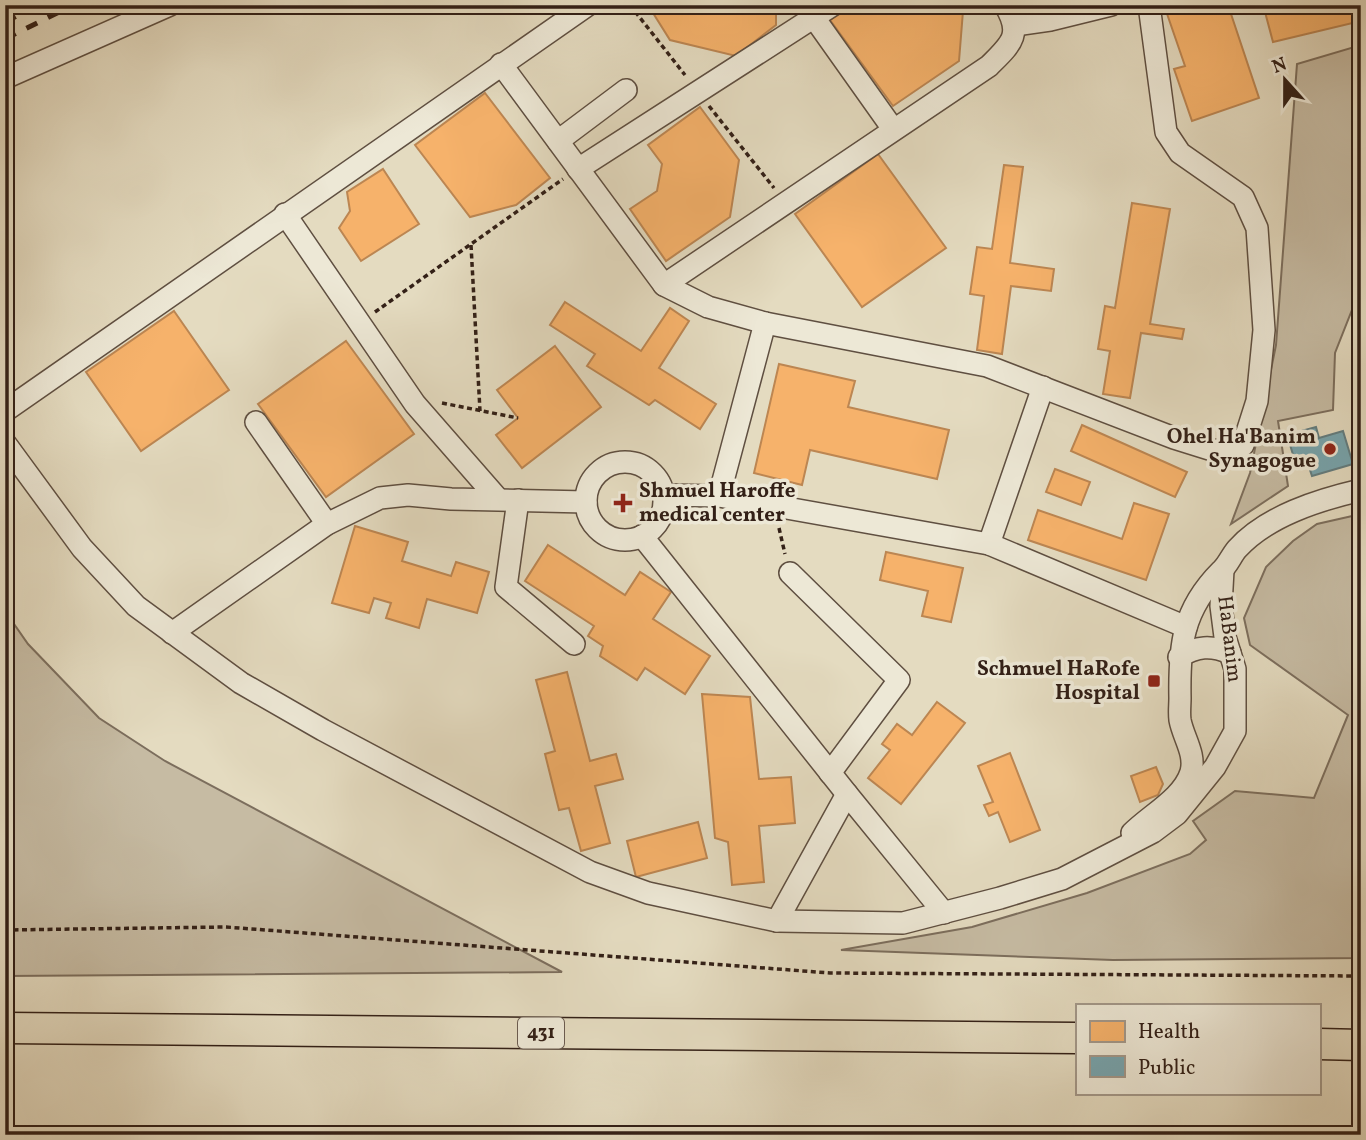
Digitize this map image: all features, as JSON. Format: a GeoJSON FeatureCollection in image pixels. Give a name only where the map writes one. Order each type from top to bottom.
{"type":"FeatureCollection","features":[{"type":"Feature","properties":{"kind":"highway","name":"431"},"geometry":{"type":"LineString","coordinates":[[5,1028],[1076,1038]]}},
{"type":"Feature","properties":{"kind":"highway"},"geometry":{"type":"LineString","coordinates":[[1320,1044],[1361,1045]]}},
{"type":"Feature","properties":{"kind":"street"},"geometry":{"type":"LineString","coordinates":[[5,78],[170,5]]}},
{"type":"Feature","properties":{"kind":"street"},"geometry":{"type":"LineString","coordinates":[[5,411],[588,5]]}},
{"type":"Feature","properties":{"kind":"street"},"geometry":{"type":"LineString","coordinates":[[578,169],[809,11],[833,5]]}},
{"type":"Feature","properties":{"kind":"street"},"geometry":{"type":"LineString","coordinates":[[664,285],[989,66],[1012,43],[1015,25],[1005,5]]}},
{"type":"Feature","properties":{"kind":"street"},"geometry":{"type":"LineString","coordinates":[[1015,25],[1050,20],[1111,5]]}},
{"type":"Feature","properties":{"kind":"street"},"geometry":{"type":"LineString","coordinates":[[501,64],[664,285],[708,307],[765,323],[987,366],[1174,438],[1222,453],[1236,451],[1243,445],[1256,401],[1264,330],[1257,228],[1243,197],[1180,153],[1166,132],[1149,5]]}},
{"type":"Feature","properties":{"kind":"street"},"geometry":{"type":"LineString","coordinates":[[809,11],[893,129]]}},
{"type":"Feature","properties":{"kind":"street"},"geometry":{"type":"LineString","coordinates":[[558,141],[626,90]]}},
{"type":"Feature","properties":{"kind":"street"},"geometry":{"type":"LineString","coordinates":[[285,214],[410,396],[508,499],[506,587],[574,644]]}},
{"type":"Feature","properties":{"kind":"street"},"geometry":{"type":"LineString","coordinates":[[719,496],[765,323]]}},
{"type":"Feature","properties":{"kind":"street"},"geometry":{"type":"LineString","coordinates":[[989,544],[1043,387]]}},
{"type":"Feature","properties":{"kind":"street"},"geometry":{"type":"LineString","coordinates":[[256,422],[327,524]]}},
{"type":"Feature","properties":{"kind":"street"},"geometry":{"type":"LineString","coordinates":[[5,443],[82,548],[136,606],[241,683],[323,730],[590,872],[648,892],[777,920],[903,923],[1000,898],[1062,878],[1153,832],[1171,808]]}},
{"type":"Feature","properties":{"kind":"street"},"geometry":{"type":"LineString","coordinates":[[615,463],[641,465],[652,472],[660,483],[663,495],[663,507],[652,529],[629,540],[617,540],[605,535],[588,515],[587,489],[593,478],[615,463]]}},
{"type":"Feature","properties":{"kind":"street","name":"HaBanim"},"geometry":{"type":"LineString","coordinates":[[1171,808],[1191,772],[1190,750],[1180,719],[1179,657],[1193,608],[1211,579],[1223,570],[1236,550],[1262,528],[1295,511],[1361,490]]}},
{"type":"Feature","properties":{"kind":"street"},"geometry":{"type":"LineString","coordinates":[[172,633],[327,524],[380,498],[408,495],[451,499],[586,502]]}},
{"type":"Feature","properties":{"kind":"street"},"geometry":{"type":"LineString","coordinates":[[663,495],[719,496],[989,544],[1186,627]]}},
{"type":"Feature","properties":{"kind":"street"},"geometry":{"type":"LineString","coordinates":[[642,536],[944,913]]}},
{"type":"Feature","properties":{"kind":"street","name":"HaBanim"},"geometry":{"type":"LineString","coordinates":[[1171,808],[1189,802],[1222,756],[1235,732],[1235,668],[1225,637],[1221,606],[1223,570]]}},
{"type":"Feature","properties":{"kind":"street"},"geometry":{"type":"LineString","coordinates":[[790,573],[900,680],[830,773]]}},
{"type":"Feature","properties":{"kind":"street"},"geometry":{"type":"LineString","coordinates":[[1179,657],[1198,648],[1210,646],[1230,653]]}},
{"type":"Feature","properties":{"kind":"street"},"geometry":{"type":"LineString","coordinates":[[1190,750],[1222,756]]}},
{"type":"Feature","properties":{"kind":"street"},"geometry":{"type":"LineString","coordinates":[[777,920],[847,794]]}},
{"type":"Feature","properties":{"kind":"path"},"geometry":{"type":"LineString","coordinates":[[359,323],[578,169]]}},
{"type":"Feature","properties":{"kind":"path"},"geometry":{"type":"LineString","coordinates":[[471,244],[480,411]]}},
{"type":"Feature","properties":{"kind":"path"},"geometry":{"type":"LineString","coordinates":[[410,396],[518,418]]}},
{"type":"Feature","properties":{"kind":"path"},"geometry":{"type":"LineString","coordinates":[[773,506],[790,573]]}},
{"type":"Feature","properties":{"kind":"path"},"geometry":{"type":"LineString","coordinates":[[5,930],[226,927],[830,974],[1361,976]]}},
{"type":"Feature","properties":{"kind":"shaded area"},"geometry":{"type":"Polygon","coordinates":[[[1361,45],[1361,287],[1335,353],[1333,410],[1278,421],[1288,486],[1231,524],[1250,473],[1276,345],[1297,64],[1361,45]]]}},
{"type":"Feature","properties":{"kind":"shaded area"},"geometry":{"type":"Polygon","coordinates":[[[1361,514],[1361,958],[1113,960],[841,950],[972,927],[1087,893],[1190,854],[1206,840],[1193,821],[1235,791],[1314,798],[1348,715],[1250,645],[1244,618],[1266,567],[1293,541],[1317,524],[1361,514]]]}},
{"type":"Feature","properties":{"kind":"shaded area"},"geometry":{"type":"Polygon","coordinates":[[[5,611],[28,644],[99,718],[165,761],[562,972],[5,976],[5,611]]]}},
{"type":"Feature","properties":{"kind":"building: Health"},"geometry":{"type":"Polygon","coordinates":[[[648,5],[776,5],[776,25],[736,56],[670,40],[648,5]]]}},
{"type":"Feature","properties":{"kind":"building: Health"},"geometry":{"type":"Polygon","coordinates":[[[853,5],[960,5],[963,11],[959,61],[893,106],[830,20],[853,5]]]}},
{"type":"Feature","properties":{"kind":"building: Health"},"geometry":{"type":"Polygon","coordinates":[[[1164,5],[1228,5],[1259,98],[1192,121],[1174,69],[1185,66],[1164,5]]]}},
{"type":"Feature","properties":{"kind":"building: Health"},"geometry":{"type":"Polygon","coordinates":[[[1294,5],[1361,5],[1361,21],[1273,42],[1265,12],[1294,5]]]}},
{"type":"Feature","properties":{"kind":"building: Health"},"geometry":{"type":"Polygon","coordinates":[[[485,93],[550,178],[516,205],[470,217],[415,145],[485,93]]]}},
{"type":"Feature","properties":{"kind":"building: Health"},"geometry":{"type":"Polygon","coordinates":[[[700,107],[739,160],[730,217],[666,261],[630,209],[657,191],[662,164],[648,145],[700,107]]]}},
{"type":"Feature","properties":{"kind":"building: Health"},"geometry":{"type":"Polygon","coordinates":[[[878,154],[946,248],[862,307],[795,214],[878,154]]]}},
{"type":"Feature","properties":{"kind":"building: Health"},"geometry":{"type":"Polygon","coordinates":[[[1004,165],[1023,167],[1010,263],[1054,269],[1051,291],[1011,286],[1002,354],[977,350],[984,296],[970,294],[977,247],[992,249],[1004,165]]]}},
{"type":"Feature","properties":{"kind":"building: Health"},"geometry":{"type":"Polygon","coordinates":[[[383,169],[419,224],[361,261],[339,228],[350,211],[347,192],[383,169]]]}},
{"type":"Feature","properties":{"kind":"building: Health"},"geometry":{"type":"Polygon","coordinates":[[[1132,203],[1170,209],[1150,324],[1184,329],[1182,339],[1141,333],[1130,398],[1103,394],[1110,351],[1098,349],[1105,306],[1115,308],[1132,203]]]}},
{"type":"Feature","properties":{"kind":"building: Health"},"geometry":{"type":"Polygon","coordinates":[[[565,302],[641,351],[670,308],[689,321],[659,368],[716,404],[700,429],[655,400],[649,405],[587,366],[595,354],[550,325],[565,302]]]}},
{"type":"Feature","properties":{"kind":"building: Health"},"geometry":{"type":"Polygon","coordinates":[[[174,311],[229,390],[141,451],[86,372],[174,311]]]}},
{"type":"Feature","properties":{"kind":"building: Health"},"geometry":{"type":"Polygon","coordinates":[[[346,341],[414,434],[326,497],[258,404],[346,341]]]}},
{"type":"Feature","properties":{"kind":"building: Health"},"geometry":{"type":"Polygon","coordinates":[[[555,346],[601,407],[522,468],[496,435],[518,418],[497,390],[555,346]]]}},
{"type":"Feature","properties":{"kind":"building: Health"},"geometry":{"type":"Polygon","coordinates":[[[779,364],[855,381],[848,407],[949,430],[937,479],[810,450],[802,485],[754,473],[779,364]]]}},
{"type":"Feature","properties":{"kind":"building: Health"},"geometry":{"type":"Polygon","coordinates":[[[1082,425],[1187,472],[1175,497],[1071,451],[1082,425]]]}},
{"type":"Feature","properties":{"kind":"building: Health"},"geometry":{"type":"Polygon","coordinates":[[[1055,469],[1090,482],[1081,505],[1046,492],[1055,469]]]}},
{"type":"Feature","properties":{"kind":"building: Health"},"geometry":{"type":"Polygon","coordinates":[[[1134,503],[1169,514],[1146,580],[1028,540],[1038,510],[1122,539],[1134,503]]]}},
{"type":"Feature","properties":{"kind":"building: Health"},"geometry":{"type":"Polygon","coordinates":[[[355,526],[408,542],[402,561],[451,576],[456,562],[489,572],[477,613],[427,599],[419,628],[386,618],[391,603],[374,598],[369,613],[332,603],[355,526]]]}},
{"type":"Feature","properties":{"kind":"building: Health"},"geometry":{"type":"Polygon","coordinates":[[[548,545],[625,595],[640,572],[671,592],[653,619],[710,656],[685,694],[645,668],[637,680],[600,656],[603,646],[588,636],[594,626],[525,581],[548,545]]]}},
{"type":"Feature","properties":{"kind":"building: Health"},"geometry":{"type":"Polygon","coordinates":[[[886,552],[963,568],[951,622],[922,616],[928,591],[880,580],[886,552]]]}},
{"type":"Feature","properties":{"kind":"building: Health"},"geometry":{"type":"Polygon","coordinates":[[[567,672],[590,761],[616,754],[623,779],[595,786],[610,843],[581,851],[569,808],[559,810],[545,754],[555,751],[536,680],[567,672]]]}},
{"type":"Feature","properties":{"kind":"building: Health"},"geometry":{"type":"Polygon","coordinates":[[[702,694],[750,697],[759,779],[791,777],[795,823],[759,826],[764,882],[732,885],[728,842],[715,838],[702,694]]]}},
{"type":"Feature","properties":{"kind":"building: Health"},"geometry":{"type":"Polygon","coordinates":[[[937,702],[965,723],[901,804],[868,778],[890,750],[882,744],[897,724],[912,735],[937,702]]]}},
{"type":"Feature","properties":{"kind":"building: Health"},"geometry":{"type":"Polygon","coordinates":[[[1010,753],[1040,830],[1010,842],[998,812],[989,816],[984,805],[993,802],[978,766],[1010,753]]]}},
{"type":"Feature","properties":{"kind":"building: Health"},"geometry":{"type":"Polygon","coordinates":[[[1156,767],[1163,784],[1158,795],[1140,802],[1131,776],[1156,767]]]}},
{"type":"Feature","properties":{"kind":"building: Health"},"geometry":{"type":"Polygon","coordinates":[[[698,822],[707,858],[636,877],[627,841],[698,822]]]}},
{"type":"Feature","properties":{"kind":"building: Public"},"geometry":{"type":"Polygon","coordinates":[[[1316,427],[1319,438],[1343,431],[1353,464],[1312,476],[1306,458],[1295,461],[1287,435],[1316,427]]]}},
{"type":"Feature","properties":{"kind":"railway"},"geometry":{"type":"LineString","coordinates":[[5,22],[38,5]]}},
{"type":"Feature","properties":{"kind":"railway"},"geometry":{"type":"LineString","coordinates":[[5,39],[73,5]]}},
{"type":"Feature","properties":{"kind":"place","name":"Ohel Ha'Banim Synagogue"},"geometry":{"type":"Point","coordinates":[1330,449]}},
{"type":"Feature","properties":{"kind":"place","name":"Shmuel Haroffe medical center"},"geometry":{"type":"Point","coordinates":[623,503]}},
{"type":"Feature","properties":{"kind":"place","name":"Schmuel HaRofe Hospital"},"geometry":{"type":"Point","coordinates":[1154,681]}}]}
